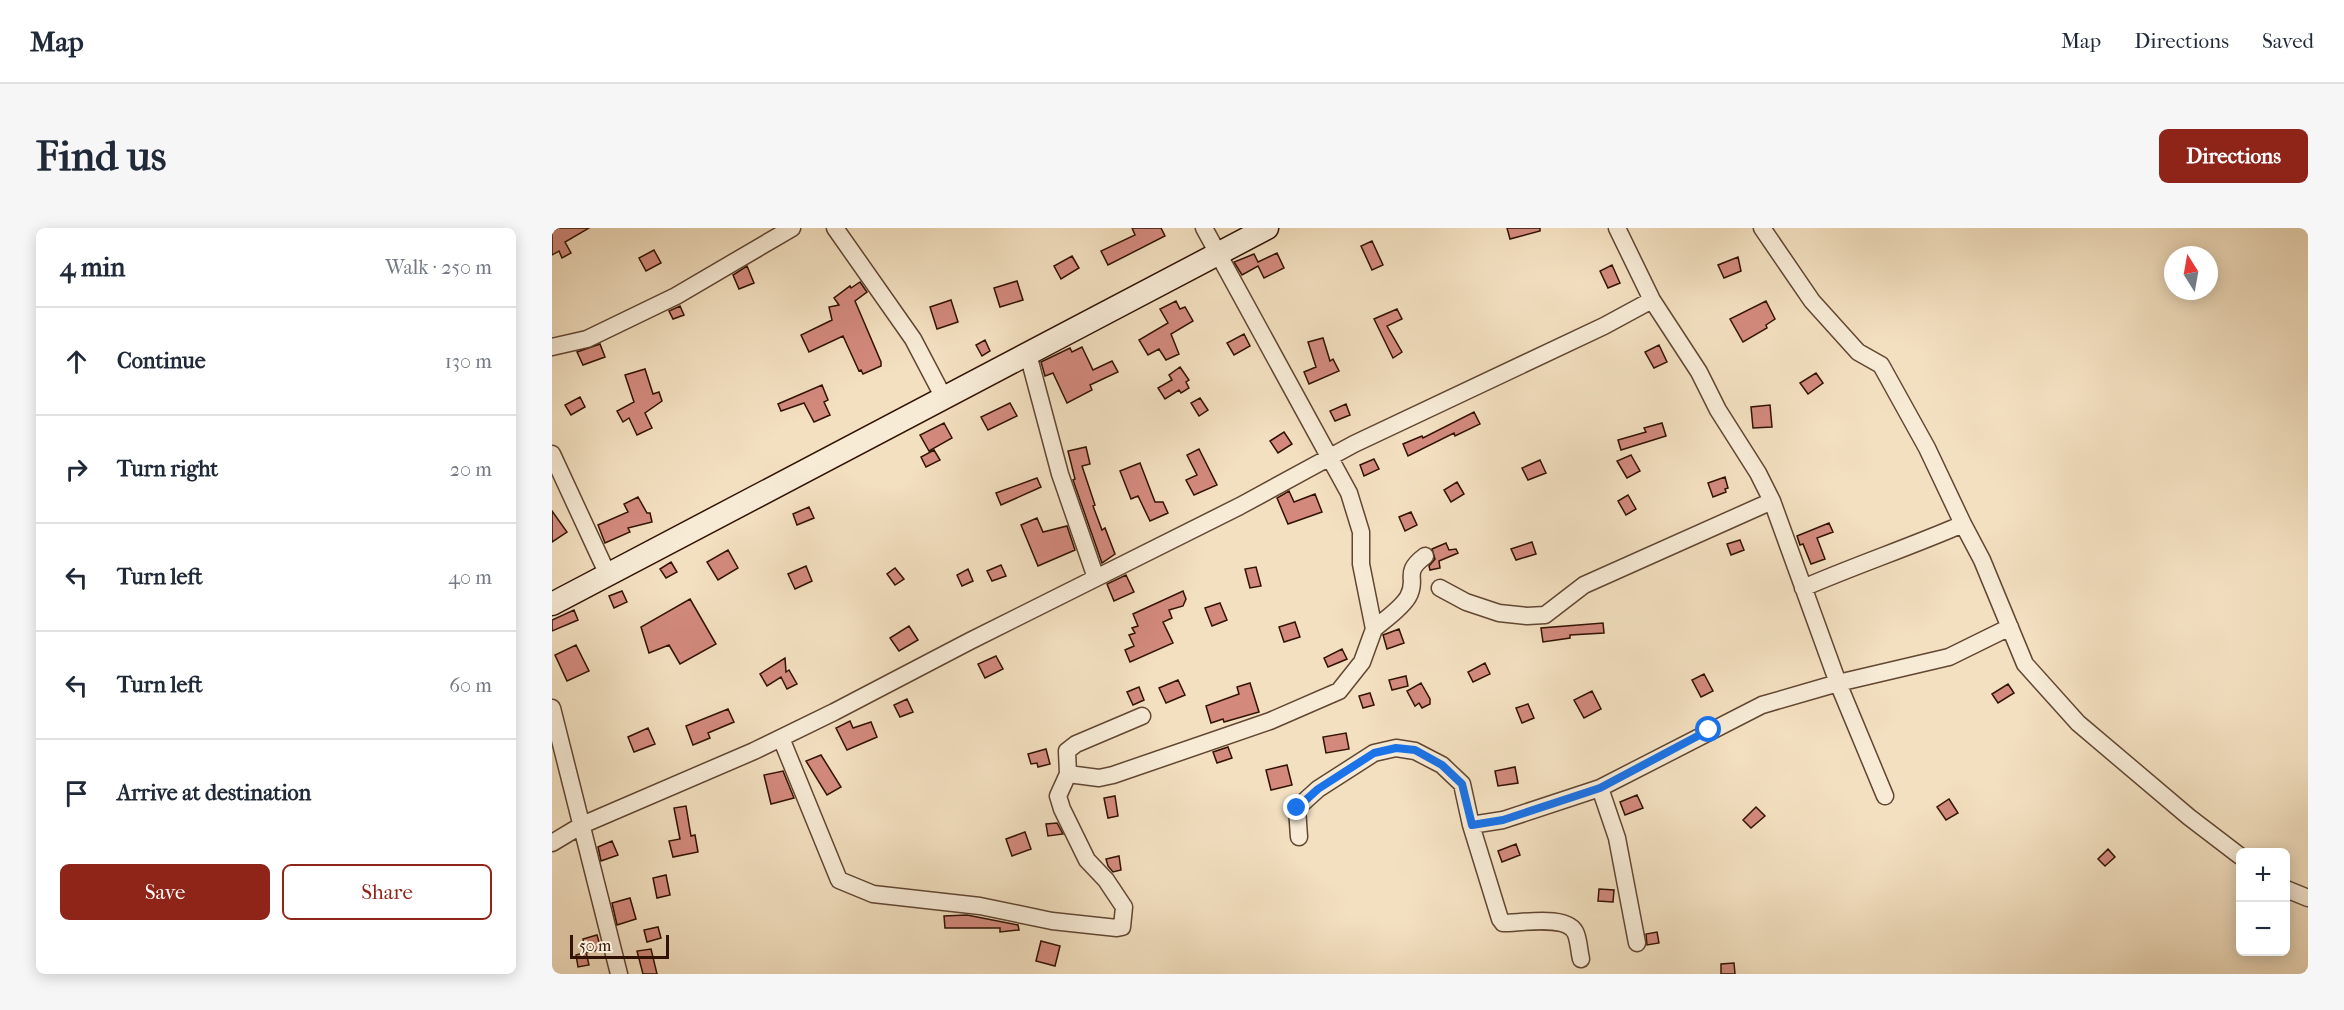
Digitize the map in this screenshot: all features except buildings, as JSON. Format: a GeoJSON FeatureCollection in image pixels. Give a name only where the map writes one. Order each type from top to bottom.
{"type":"FeatureCollection","features":[{"type":"Feature","properties":{"kind":"main road"},"geometry":{"type":"LineString","coordinates":[[552,604],[1267,228]]}},
{"type":"Feature","properties":{"kind":"street"},"geometry":{"type":"LineString","coordinates":[[552,347],[587,339],[676,296],[792,228]]}},
{"type":"Feature","properties":{"kind":"street"},"geometry":{"type":"LineString","coordinates":[[835,228],[913,339],[945,398]]}},
{"type":"Feature","properties":{"kind":"street"},"geometry":{"type":"LineString","coordinates":[[1204,228],[1349,494],[1361,532],[1361,564],[1374,629]]}},
{"type":"Feature","properties":{"kind":"street"},"geometry":{"type":"LineString","coordinates":[[1617,228],[1652,300],[1699,372],[1718,410],[1758,473],[1772,501],[1838,683],[1886,796]]}},
{"type":"Feature","properties":{"kind":"street"},"geometry":{"type":"LineString","coordinates":[[1762,228],[1812,301],[1858,352],[1881,365],[1927,448],[1962,524],[1982,560],[2025,664],[2078,723],[2189,817],[2236,852]]}},
{"type":"Feature","properties":{"kind":"street"},"geometry":{"type":"LineString","coordinates":[[552,843],[582,825],[780,738],[1329,460],[1354,444],[1434,404],[1604,326],[1652,300]]}},
{"type":"Feature","properties":{"kind":"street"},"geometry":{"type":"LineString","coordinates":[[1028,354],[1060,474],[1096,578]]}},
{"type":"Feature","properties":{"kind":"street"},"geometry":{"type":"LineString","coordinates":[[552,454],[608,575]]}},
{"type":"Feature","properties":{"kind":"street"},"geometry":{"type":"LineString","coordinates":[[1440,588],[1466,602],[1499,613],[1545,615],[1584,585],[1772,501]]}},
{"type":"Feature","properties":{"kind":"street"},"geometry":{"type":"LineString","coordinates":[[1803,588],[1845,569],[1910,548],[1962,524]]}},
{"type":"Feature","properties":{"kind":"street"},"geometry":{"type":"LineString","coordinates":[[1068,774],[1099,778],[1113,775],[1270,721],[1339,691],[1362,662],[1374,629],[1407,599],[1412,588],[1410,574],[1413,565],[1425,556]]}},
{"type":"Feature","properties":{"kind":"street"},"geometry":{"type":"LineString","coordinates":[[1472,825],[1503,820],[1600,788],[1762,705],[1838,683],[1902,670],[1949,657],[2010,627]]}},
{"type":"Feature","properties":{"kind":"street"},"geometry":{"type":"LineString","coordinates":[[552,708],[619,974]]}},
{"type":"Feature","properties":{"kind":"street"},"geometry":{"type":"LineString","coordinates":[[780,738],[839,880],[873,894],[980,906],[1052,921],[1117,928],[1122,927],[1124,907],[1121,900],[1087,860],[1058,796],[1068,774],[1067,751],[1076,744],[1142,716]]}},
{"type":"Feature","properties":{"kind":"street"},"geometry":{"type":"LineString","coordinates":[[1299,837],[1297,808],[1318,789],[1374,753],[1396,748],[1415,750],[1442,765],[1462,784],[1472,825],[1503,923],[1554,921],[1569,925],[1576,933],[1581,958]]}},
{"type":"Feature","properties":{"kind":"street"},"geometry":{"type":"LineString","coordinates":[[1600,788],[1617,838],[1637,943]]}},
{"type":"Feature","properties":{"kind":"street"},"geometry":{"type":"LineString","coordinates":[[2290,891],[2308,898]]}},
{"type":"Feature","properties":{"kind":"route"},"geometry":{"type":"LineString","coordinates":[[1297,808],[1318,789],[1374,753],[1396,748],[1415,750],[1442,765],[1462,784],[1472,825],[1503,820],[1600,788],[1709,730]]}}]}
